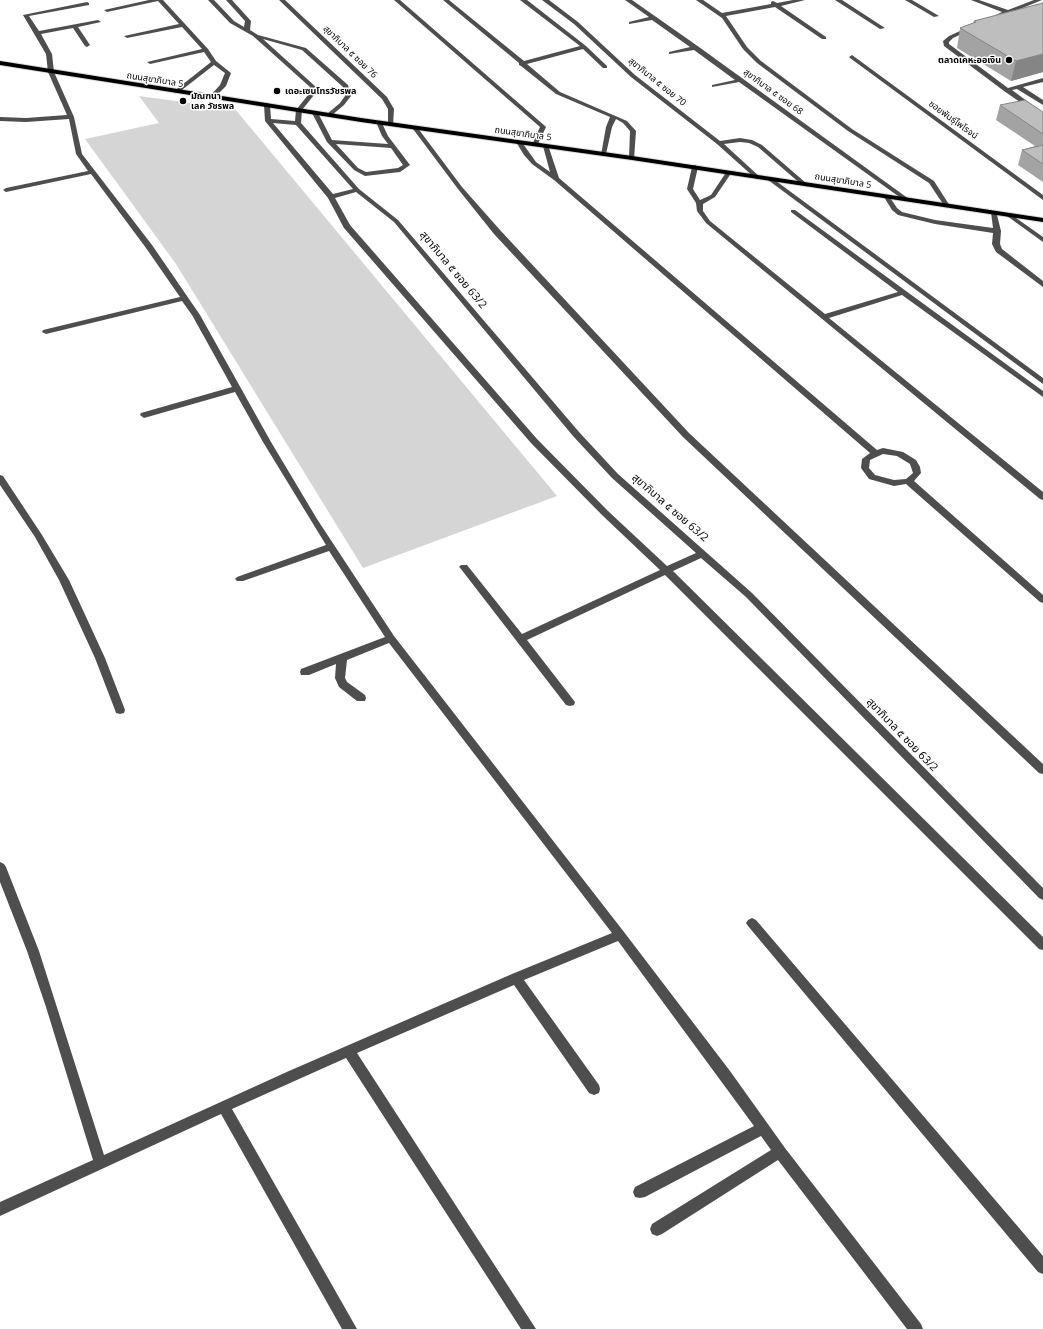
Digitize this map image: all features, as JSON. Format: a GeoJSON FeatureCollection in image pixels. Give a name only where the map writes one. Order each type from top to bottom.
{"type":"FeatureCollection","features":[{"type":"Feature","properties":{"kind":"main road","name":"ถนนสุขาภิบาล 5"},"geometry":{"type":"LineString","coordinates":[[0,63],[267,106],[695,167],[1043,220]]}},
{"type":"Feature","properties":{"kind":"street"},"geometry":{"type":"LineString","coordinates":[[107,10],[157,0]]}},
{"type":"Feature","properties":{"kind":"street"},"geometry":{"type":"LineString","coordinates":[[160,0],[206,50],[214,62],[228,73],[223,86],[212,97]]}},
{"type":"Feature","properties":{"kind":"street"},"geometry":{"type":"LineString","coordinates":[[211,0],[232,22],[247,29],[255,35],[286,61],[313,87],[311,95],[299,110],[298,123],[268,121]]}},
{"type":"Feature","properties":{"kind":"street"},"geometry":{"type":"LineString","coordinates":[[228,0],[248,21],[247,29]]}},
{"type":"Feature","properties":{"kind":"street","name":"สุขาภิบาล ๕ ซอย 76"},"geometry":{"type":"LineString","coordinates":[[282,0],[385,98],[391,109],[391,124]]}},
{"type":"Feature","properties":{"kind":"street"},"geometry":{"type":"LineString","coordinates":[[396,0],[543,127],[535,145]]}},
{"type":"Feature","properties":{"kind":"street"},"geometry":{"type":"LineString","coordinates":[[446,0],[558,93],[625,122],[633,131],[632,158]]}},
{"type":"Feature","properties":{"kind":"street"},"geometry":{"type":"LineString","coordinates":[[523,0],[584,47],[605,67]]}},
{"type":"Feature","properties":{"kind":"street","name":"สุขาภิบาล ๕ ซอย 70"},"geometry":{"type":"LineString","coordinates":[[545,0],[576,23],[633,76],[719,143],[757,177]]}},
{"type":"Feature","properties":{"kind":"street","name":"สุขาภิบาล ๕ ซอย 68"},"geometry":{"type":"LineString","coordinates":[[628,0],[907,200]]}},
{"type":"Feature","properties":{"kind":"street"},"geometry":{"type":"LineString","coordinates":[[699,0],[720,15],[732,26],[745,48],[759,62],[850,130],[932,182],[947,206]]}},
{"type":"Feature","properties":{"kind":"street"},"geometry":{"type":"LineString","coordinates":[[770,0],[824,38]]}},
{"type":"Feature","properties":{"kind":"street"},"geometry":{"type":"LineString","coordinates":[[720,15],[802,0]]}},
{"type":"Feature","properties":{"kind":"street"},"geometry":{"type":"LineString","coordinates":[[838,0],[882,28]]}},
{"type":"Feature","properties":{"kind":"street"},"geometry":{"type":"LineString","coordinates":[[908,0],[936,16]]}},
{"type":"Feature","properties":{"kind":"street"},"geometry":{"type":"LineString","coordinates":[[974,0],[1007,12]]}},
{"type":"Feature","properties":{"kind":"street"},"geometry":{"type":"LineString","coordinates":[[993,18],[1039,0]]}},
{"type":"Feature","properties":{"kind":"street"},"geometry":{"type":"LineString","coordinates":[[87,4],[26,15],[48,54],[52,72],[74,126],[76,145],[79,154],[149,247],[185,298],[238,388],[267,442],[330,547],[391,638],[620,935],[764,1128],[780,1152],[916,1329]]}},
{"type":"Feature","properties":{"kind":"street"},"geometry":{"type":"LineString","coordinates":[[631,23],[654,18]]}},
{"type":"Feature","properties":{"kind":"street"},"geometry":{"type":"LineString","coordinates":[[37,33],[98,22]]}},
{"type":"Feature","properties":{"kind":"street"},"geometry":{"type":"LineString","coordinates":[[979,24],[946,40],[946,45],[1043,116]]}},
{"type":"Feature","properties":{"kind":"street"},"geometry":{"type":"LineString","coordinates":[[127,36],[184,25]]}},
{"type":"Feature","properties":{"kind":"street"},"geometry":{"type":"LineString","coordinates":[[74,26],[87,45]]}},
{"type":"Feature","properties":{"kind":"street"},"geometry":{"type":"LineString","coordinates":[[255,35],[304,49],[346,86],[348,96],[342,104],[329,115]]}},
{"type":"Feature","properties":{"kind":"street"},"geometry":{"type":"LineString","coordinates":[[522,64],[584,47]]}},
{"type":"Feature","properties":{"kind":"street"},"geometry":{"type":"LineString","coordinates":[[671,53],[697,48]]}},
{"type":"Feature","properties":{"kind":"street"},"geometry":{"type":"LineString","coordinates":[[150,62],[206,50]]}},
{"type":"Feature","properties":{"kind":"street","name":"ซอยพันธ์ุไพโรจน์"},"geometry":{"type":"LineString","coordinates":[[852,57],[1043,198]]}},
{"type":"Feature","properties":{"kind":"street"},"geometry":{"type":"LineString","coordinates":[[176,92],[214,62]]}},
{"type":"Feature","properties":{"kind":"street"},"geometry":{"type":"LineString","coordinates":[[714,86],[741,80]]}},
{"type":"Feature","properties":{"kind":"street"},"geometry":{"type":"LineString","coordinates":[[1006,90],[1043,80]]}},
{"type":"Feature","properties":{"kind":"street"},"geometry":{"type":"LineString","coordinates":[[1018,86],[1043,103]]}},
{"type":"Feature","properties":{"kind":"street"},"geometry":{"type":"LineString","coordinates":[[267,106],[268,121],[331,197],[340,216],[347,226],[534,441],[605,513],[666,570],[1043,945]]}},
{"type":"Feature","properties":{"kind":"street"},"geometry":{"type":"LineString","coordinates":[[315,113],[330,142],[356,169],[365,174],[393,171],[404,168],[407,165],[392,146],[379,122]]}},
{"type":"Feature","properties":{"kind":"street"},"geometry":{"type":"LineString","coordinates":[[603,154],[614,116]]}},
{"type":"Feature","properties":{"kind":"street"},"geometry":{"type":"LineString","coordinates":[[0,119],[20,120],[71,117]]}},
{"type":"Feature","properties":{"kind":"street","name":"สุขาภิบาล ๕ ซอย 63/2"},"geometry":{"type":"LineString","coordinates":[[298,123],[357,190],[396,221],[576,434],[615,476],[749,595],[1043,895]]}},
{"type":"Feature","properties":{"kind":"street"},"geometry":{"type":"LineString","coordinates":[[414,128],[460,188],[497,232],[686,435],[1043,770]]}},
{"type":"Feature","properties":{"kind":"street"},"geometry":{"type":"LineString","coordinates":[[719,143],[740,140],[750,141],[760,146],[804,184]]}},
{"type":"Feature","properties":{"kind":"street"},"geometry":{"type":"LineString","coordinates":[[330,142],[392,146]]}},
{"type":"Feature","properties":{"kind":"street"},"geometry":{"type":"LineString","coordinates":[[519,142],[534,163],[556,179],[875,453]]}},
{"type":"Feature","properties":{"kind":"street"},"geometry":{"type":"LineString","coordinates":[[546,146],[556,179]]}},
{"type":"Feature","properties":{"kind":"street"},"geometry":{"type":"LineString","coordinates":[[695,167],[690,189],[699,203],[700,211],[708,222],[1043,497]]}},
{"type":"Feature","properties":{"kind":"street"},"geometry":{"type":"LineString","coordinates":[[6,190],[93,172]]}},
{"type":"Feature","properties":{"kind":"street"},"geometry":{"type":"LineString","coordinates":[[699,203],[713,196],[729,172]]}},
{"type":"Feature","properties":{"kind":"street"},"geometry":{"type":"LineString","coordinates":[[770,179],[1043,382]]}},
{"type":"Feature","properties":{"kind":"street"},"geometry":{"type":"LineString","coordinates":[[331,197],[357,190]]}},
{"type":"Feature","properties":{"kind":"street"},"geometry":{"type":"LineString","coordinates":[[887,197],[894,209],[900,214],[935,222],[997,231]]}},
{"type":"Feature","properties":{"kind":"street"},"geometry":{"type":"LineString","coordinates":[[793,211],[1043,395]]}},
{"type":"Feature","properties":{"kind":"street"},"geometry":{"type":"LineString","coordinates":[[994,212],[997,231],[996,244],[999,250],[1043,285]]}},
{"type":"Feature","properties":{"kind":"street"},"geometry":{"type":"LineString","coordinates":[[1009,215],[1043,240]]}},
{"type":"Feature","properties":{"kind":"street"},"geometry":{"type":"LineString","coordinates":[[823,317],[904,292]]}},
{"type":"Feature","properties":{"kind":"street"},"geometry":{"type":"LineString","coordinates":[[46,332],[185,298]]}},
{"type":"Feature","properties":{"kind":"street"},"geometry":{"type":"LineString","coordinates":[[144,415],[238,388]]}},
{"type":"Feature","properties":{"kind":"street"},"geometry":{"type":"LineString","coordinates":[[892,452],[900,454],[913,462],[916,467],[917,473],[908,481],[894,483],[882,481],[872,477],[867,473],[864,463],[866,459],[875,453],[892,452]]}},
{"type":"Feature","properties":{"kind":"street"},"geometry":{"type":"LineString","coordinates":[[0,478],[39,537],[64,580],[100,658],[120,710]]}},
{"type":"Feature","properties":{"kind":"street"},"geometry":{"type":"LineString","coordinates":[[908,481],[1043,600]]}},
{"type":"Feature","properties":{"kind":"street"},"geometry":{"type":"LineString","coordinates":[[240,579],[330,547]]}},
{"type":"Feature","properties":{"kind":"street"},"geometry":{"type":"LineString","coordinates":[[520,639],[703,553]]}},
{"type":"Feature","properties":{"kind":"street"},"geometry":{"type":"LineString","coordinates":[[464,567],[570,702]]}},
{"type":"Feature","properties":{"kind":"street"},"geometry":{"type":"LineString","coordinates":[[305,672],[391,638]]}},
{"type":"Feature","properties":{"kind":"street"},"geometry":{"type":"LineString","coordinates":[[342,658],[340,678],[343,684],[361,698]]}},
{"type":"Feature","properties":{"kind":"street"},"geometry":{"type":"LineString","coordinates":[[0,867],[33,951],[52,1007],[100,1162]]}},
{"type":"Feature","properties":{"kind":"street"},"geometry":{"type":"LineString","coordinates":[[752,923],[1043,1266]]}},
{"type":"Feature","properties":{"kind":"street"},"geometry":{"type":"LineString","coordinates":[[0,1209],[100,1162],[224,1107],[516,978],[620,935]]}},
{"type":"Feature","properties":{"kind":"street"},"geometry":{"type":"LineString","coordinates":[[516,978],[594,1089]]}},
{"type":"Feature","properties":{"kind":"street"},"geometry":{"type":"LineString","coordinates":[[349,1052],[529,1329]]}},
{"type":"Feature","properties":{"kind":"street"},"geometry":{"type":"LineString","coordinates":[[224,1107],[350,1329]]}},
{"type":"Feature","properties":{"kind":"street"},"geometry":{"type":"LineString","coordinates":[[640,1192],[764,1128]]}},
{"type":"Feature","properties":{"kind":"street"},"geometry":{"type":"LineString","coordinates":[[657,1230],[780,1152]]}},
{"type":"Feature","properties":{"kind":"shaded area"},"geometry":{"type":"Polygon","coordinates":[[[139,96],[235,109],[557,496],[363,568],[176,264],[85,139],[159,123],[139,96]]]}},
{"type":"Feature","properties":{"kind":"building"},"geometry":{"type":"Polygon","coordinates":[[[1043,3],[1043,54],[1016,61],[960,28],[976,22],[974,21],[1043,3]]]}},
{"type":"Feature","properties":{"kind":"building"},"geometry":{"type":"Polygon","coordinates":[[[1025,100],[1043,112],[1043,134],[1000,105],[1025,100]]]}},
{"type":"Feature","properties":{"kind":"building"},"geometry":{"type":"Polygon","coordinates":[[[1043,145],[1043,164],[1022,150],[1043,145]]]}},
{"type":"Feature","properties":{"kind":"place","name":"ตลาดเคหะออเงิน"},"geometry":{"type":"Point","coordinates":[1009,60]}},
{"type":"Feature","properties":{"kind":"place","name":"เดอะเซนโทรวัชรพล"},"geometry":{"type":"Point","coordinates":[277,91]}},
{"type":"Feature","properties":{"kind":"place","name":"มัณฑนา เลค วัชรพล"},"geometry":{"type":"Point","coordinates":[183,101]}}]}
